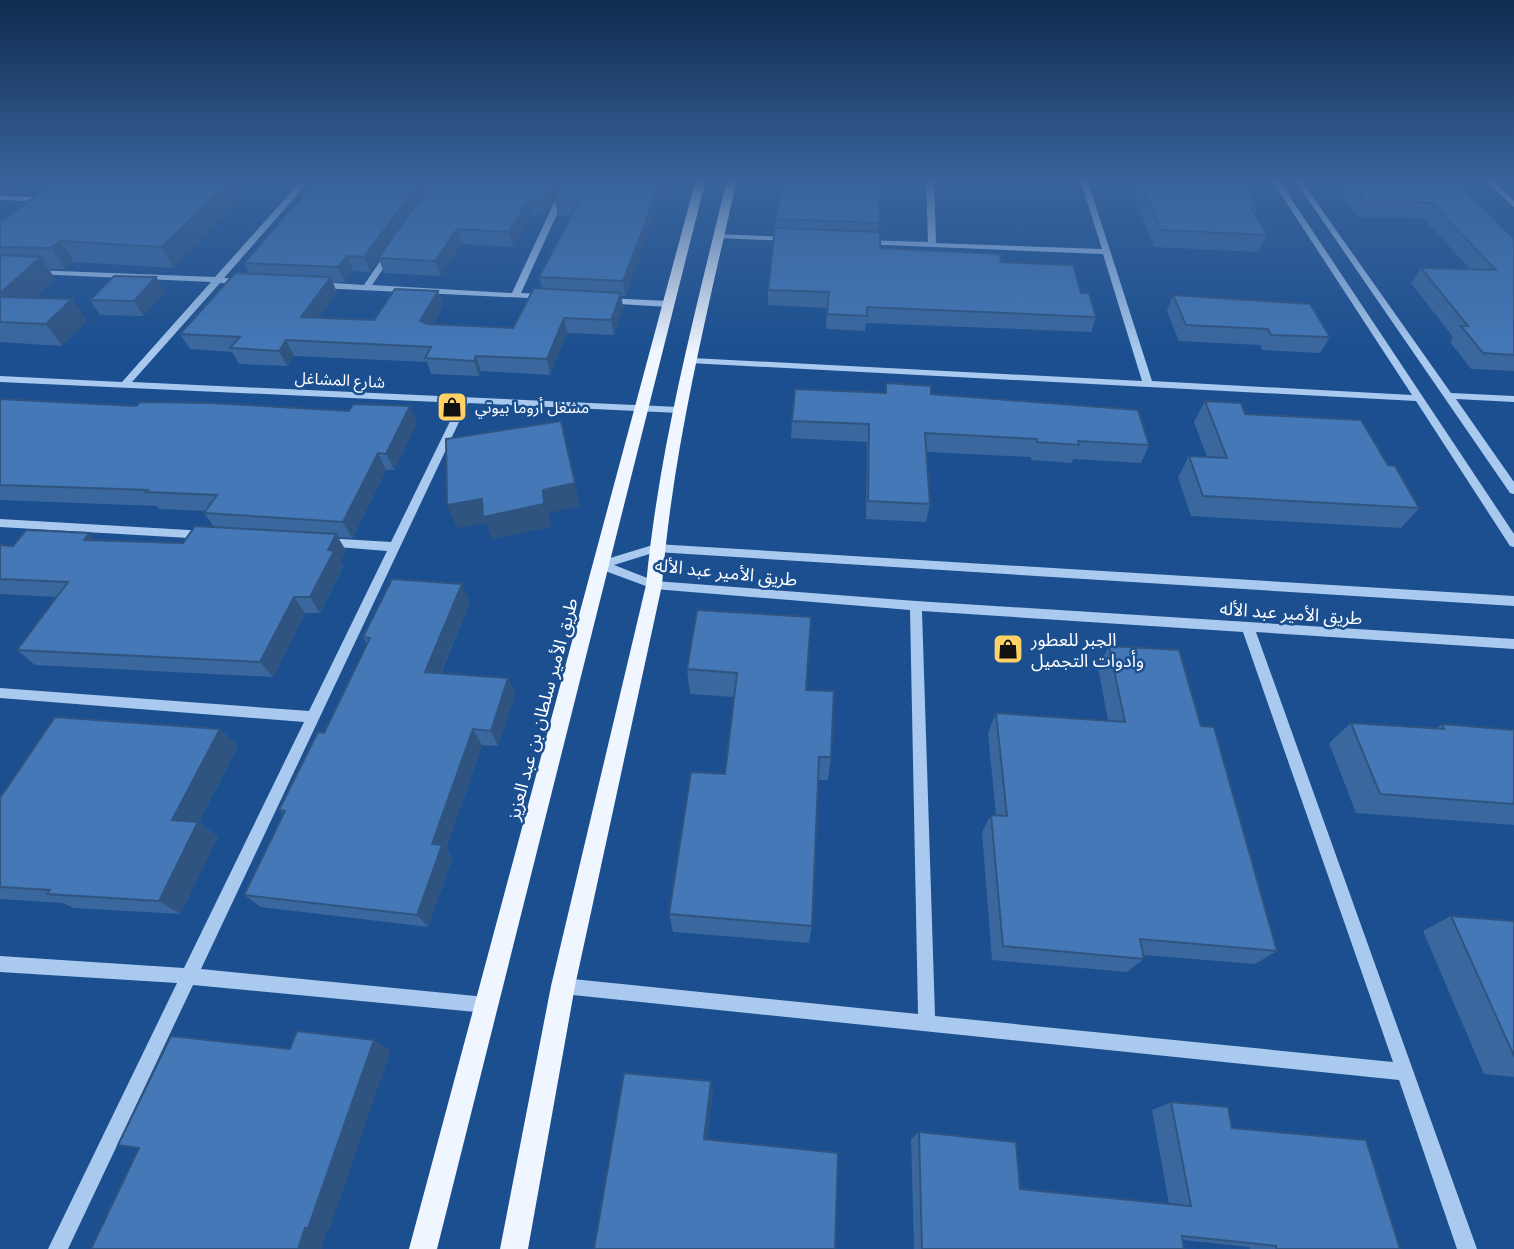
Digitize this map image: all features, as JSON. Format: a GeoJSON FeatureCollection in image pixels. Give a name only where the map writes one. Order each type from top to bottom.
{"type":"FeatureCollection","features":[{"type":"Feature","properties":{"kind":"main road","name":"طريق الأمير سلطان بن عبد العزيز"},"geometry":{"type":"LineString","coordinates":[[423,1249],[686,237]]}},
{"type":"Feature","properties":{"kind":"main road"},"geometry":{"type":"LineString","coordinates":[[514,1249],[563,986],[654,585],[656,548],[679,410],[719,237]]}},
{"type":"Feature","properties":{"kind":"street"},"geometry":{"type":"LineString","coordinates":[[125,384],[256,237]]}},
{"type":"Feature","properties":{"kind":"street"},"geometry":{"type":"LineString","coordinates":[[515,296],[542,237]]}},
{"type":"Feature","properties":{"kind":"street"},"geometry":{"type":"LineString","coordinates":[[745,237],[799,240]]}},
{"type":"Feature","properties":{"kind":"street"},"geometry":{"type":"LineString","coordinates":[[932,237],[932,245]]}},
{"type":"Feature","properties":{"kind":"street"},"geometry":{"type":"LineString","coordinates":[[1102,237],[1149,384]]}},
{"type":"Feature","properties":{"kind":"street"},"geometry":{"type":"LineString","coordinates":[[1313,237],[1514,543]]}},
{"type":"Feature","properties":{"kind":"street"},"geometry":{"type":"LineString","coordinates":[[1338,237],[1514,490]]}},
{"type":"Feature","properties":{"kind":"street"},"geometry":{"type":"LineString","coordinates":[[852,242],[1107,252]]}},
{"type":"Feature","properties":{"kind":"street"},"geometry":{"type":"LineString","coordinates":[[366,288],[396,244]]}},
{"type":"Feature","properties":{"kind":"street"},"geometry":{"type":"LineString","coordinates":[[27,272],[260,282]]}},
{"type":"Feature","properties":{"kind":"street"},"geometry":{"type":"LineString","coordinates":[[313,285],[557,298]]}},
{"type":"Feature","properties":{"kind":"street"},"geometry":{"type":"LineString","coordinates":[[599,300],[668,304]]}},
{"type":"Feature","properties":{"kind":"street"},"geometry":{"type":"LineString","coordinates":[[692,361],[1419,398]]}},
{"type":"Feature","properties":{"kind":"street","name":"شارع المشاغل"},"geometry":{"type":"LineString","coordinates":[[0,379],[464,402],[640,406],[679,410]]}},
{"type":"Feature","properties":{"kind":"street"},"geometry":{"type":"LineString","coordinates":[[1448,396],[1514,400]]}},
{"type":"Feature","properties":{"kind":"street"},"geometry":{"type":"LineString","coordinates":[[58,1249],[464,402]]}},
{"type":"Feature","properties":{"kind":"street"},"geometry":{"type":"LineString","coordinates":[[0,523],[218,536]]}},
{"type":"Feature","properties":{"kind":"street"},"geometry":{"type":"LineString","coordinates":[[314,542],[396,547]]}},
{"type":"Feature","properties":{"kind":"street","name":"طريق الأمير عبد الأله"},"geometry":{"type":"LineString","coordinates":[[601,565],[656,548],[1514,601]]}},
{"type":"Feature","properties":{"kind":"street","name":"طريق الأمير عبد الأله"},"geometry":{"type":"LineString","coordinates":[[601,565],[654,585],[916,606],[1514,644]]}},
{"type":"Feature","properties":{"kind":"street"},"geometry":{"type":"LineString","coordinates":[[916,606],[927,1023]]}},
{"type":"Feature","properties":{"kind":"street"},"geometry":{"type":"LineString","coordinates":[[1248,627],[1466,1249]]}},
{"type":"Feature","properties":{"kind":"street"},"geometry":{"type":"LineString","coordinates":[[0,693],[314,717]]}},
{"type":"Feature","properties":{"kind":"street"},"geometry":{"type":"LineString","coordinates":[[0,964],[189,976],[486,1005]]}},
{"type":"Feature","properties":{"kind":"street"},"geometry":{"type":"LineString","coordinates":[[563,986],[1404,1072]]}},
{"type":"Feature","properties":{"kind":"building"},"geometry":{"type":"Polygon","coordinates":[[[0,237],[172,237],[162,247],[60,241],[51,248],[0,247],[0,237]]]}},
{"type":"Feature","properties":{"kind":"building"},"geometry":{"type":"Polygon","coordinates":[[[267,237],[379,237],[364,257],[347,256],[338,267],[244,263],[267,237]]]}},
{"type":"Feature","properties":{"kind":"building"},"geometry":{"type":"Polygon","coordinates":[[[393,237],[451,237],[435,261],[378,258],[393,237]]]}},
{"type":"Feature","properties":{"kind":"building"},"geometry":{"type":"Polygon","coordinates":[[[560,237],[640,237],[623,281],[539,277],[560,237]]]}},
{"type":"Feature","properties":{"kind":"building"},"geometry":{"type":"Polygon","coordinates":[[[774,237],[880,237],[880,248],[1000,254],[1001,262],[1073,265],[1081,293],[1089,293],[1096,317],[867,307],[867,316],[827,314],[829,292],[768,290],[774,237]]]}},
{"type":"Feature","properties":{"kind":"building"},"geometry":{"type":"Polygon","coordinates":[[[1465,237],[1514,239],[1514,355],[1483,353],[1461,326],[1468,326],[1421,268],[1496,270],[1465,237]]]}},
{"type":"Feature","properties":{"kind":"building"},"geometry":{"type":"Polygon","coordinates":[[[0,255],[41,257],[0,293],[0,255]]]}},
{"type":"Feature","properties":{"kind":"building"},"geometry":{"type":"Polygon","coordinates":[[[235,273],[331,277],[301,317],[374,320],[395,289],[438,291],[420,321],[428,324],[513,328],[534,288],[621,293],[611,320],[564,318],[547,359],[476,356],[474,361],[425,358],[431,347],[286,340],[279,351],[230,348],[240,337],[180,334],[235,273]]]}},
{"type":"Feature","properties":{"kind":"building"},"geometry":{"type":"Polygon","coordinates":[[[114,276],[156,277],[134,301],[90,300],[114,276]]]}},
{"type":"Feature","properties":{"kind":"building"},"geometry":{"type":"Polygon","coordinates":[[[1173,295],[1310,304],[1330,337],[1271,335],[1268,329],[1186,325],[1173,295]]]}},
{"type":"Feature","properties":{"kind":"building"},"geometry":{"type":"Polygon","coordinates":[[[0,297],[72,299],[46,324],[0,322],[0,297]]]}},
{"type":"Feature","properties":{"kind":"building"},"geometry":{"type":"Polygon","coordinates":[[[886,383],[931,386],[931,394],[1138,410],[1149,445],[1078,441],[1079,445],[1037,442],[1037,439],[925,433],[930,504],[868,501],[869,424],[792,421],[795,389],[886,393],[886,383]]]}},
{"type":"Feature","properties":{"kind":"building"},"geometry":{"type":"Polygon","coordinates":[[[0,399],[136,406],[140,402],[212,403],[349,411],[353,404],[410,406],[386,454],[378,453],[343,522],[204,513],[217,495],[0,485],[0,399]]]}},
{"type":"Feature","properties":{"kind":"building"},"geometry":{"type":"Polygon","coordinates":[[[1205,401],[1241,403],[1245,414],[1361,420],[1388,465],[1395,466],[1419,508],[1203,496],[1189,456],[1227,458],[1205,401]]]}},
{"type":"Feature","properties":{"kind":"building"},"geometry":{"type":"Polygon","coordinates":[[[561,421],[575,483],[543,490],[544,504],[483,517],[482,499],[447,505],[446,439],[561,421]]]}},
{"type":"Feature","properties":{"kind":"building"},"geometry":{"type":"Polygon","coordinates":[[[195,526],[336,534],[328,550],[334,551],[310,597],[294,597],[260,662],[17,650],[68,582],[0,579],[0,545],[13,546],[26,530],[89,533],[84,540],[183,543],[195,526]]]}},
{"type":"Feature","properties":{"kind":"building"},"geometry":{"type":"Polygon","coordinates":[[[392,579],[462,584],[425,672],[508,678],[491,731],[473,729],[432,844],[442,845],[417,915],[244,895],[285,811],[279,810],[318,732],[324,733],[370,638],[363,637],[392,579]]]}},
{"type":"Feature","properties":{"kind":"building"},"geometry":{"type":"Polygon","coordinates":[[[697,610],[811,617],[806,690],[834,691],[831,757],[819,757],[812,926],[669,914],[691,772],[725,774],[737,673],[687,669],[697,610]]]}},
{"type":"Feature","properties":{"kind":"building"},"geometry":{"type":"Polygon","coordinates":[[[1109,646],[1179,650],[1201,726],[1214,727],[1277,951],[1140,939],[1144,959],[1003,946],[991,815],[1007,816],[996,713],[1125,722],[1109,646]]]}},
{"type":"Feature","properties":{"kind":"building"},"geometry":{"type":"Polygon","coordinates":[[[55,717],[220,729],[172,820],[198,822],[159,901],[47,894],[50,890],[0,887],[0,798],[55,717]]]}},
{"type":"Feature","properties":{"kind":"building"},"geometry":{"type":"Polygon","coordinates":[[[1351,723],[1444,729],[1442,724],[1514,730],[1514,804],[1380,794],[1351,723]]]}},
{"type":"Feature","properties":{"kind":"building"},"geometry":{"type":"Polygon","coordinates":[[[1451,916],[1514,921],[1514,1056],[1451,916]]]}},
{"type":"Feature","properties":{"kind":"building"},"geometry":{"type":"Polygon","coordinates":[[[297,1031],[374,1040],[308,1228],[305,1228],[298,1249],[91,1249],[139,1148],[118,1145],[171,1036],[290,1049],[297,1031]]]}},
{"type":"Feature","properties":{"kind":"building"},"geometry":{"type":"Polygon","coordinates":[[[624,1073],[711,1081],[704,1139],[838,1153],[835,1249],[594,1249],[624,1073]]]}},
{"type":"Feature","properties":{"kind":"building"},"geometry":{"type":"Polygon","coordinates":[[[1171,1102],[1228,1107],[1232,1128],[1366,1140],[1400,1249],[1276,1249],[1276,1246],[1182,1236],[1184,1249],[922,1249],[919,1132],[1016,1142],[1020,1189],[1191,1206],[1171,1102]]]}},
{"type":"Feature","properties":{"kind":"place","name":"مشغل أروما بيوتي"},"geometry":{"type":"Point","coordinates":[452,407]}},
{"type":"Feature","properties":{"kind":"place","name":"الجبر للعطور وأدوات التجميل"},"geometry":{"type":"Point","coordinates":[1008,649]}}]}
